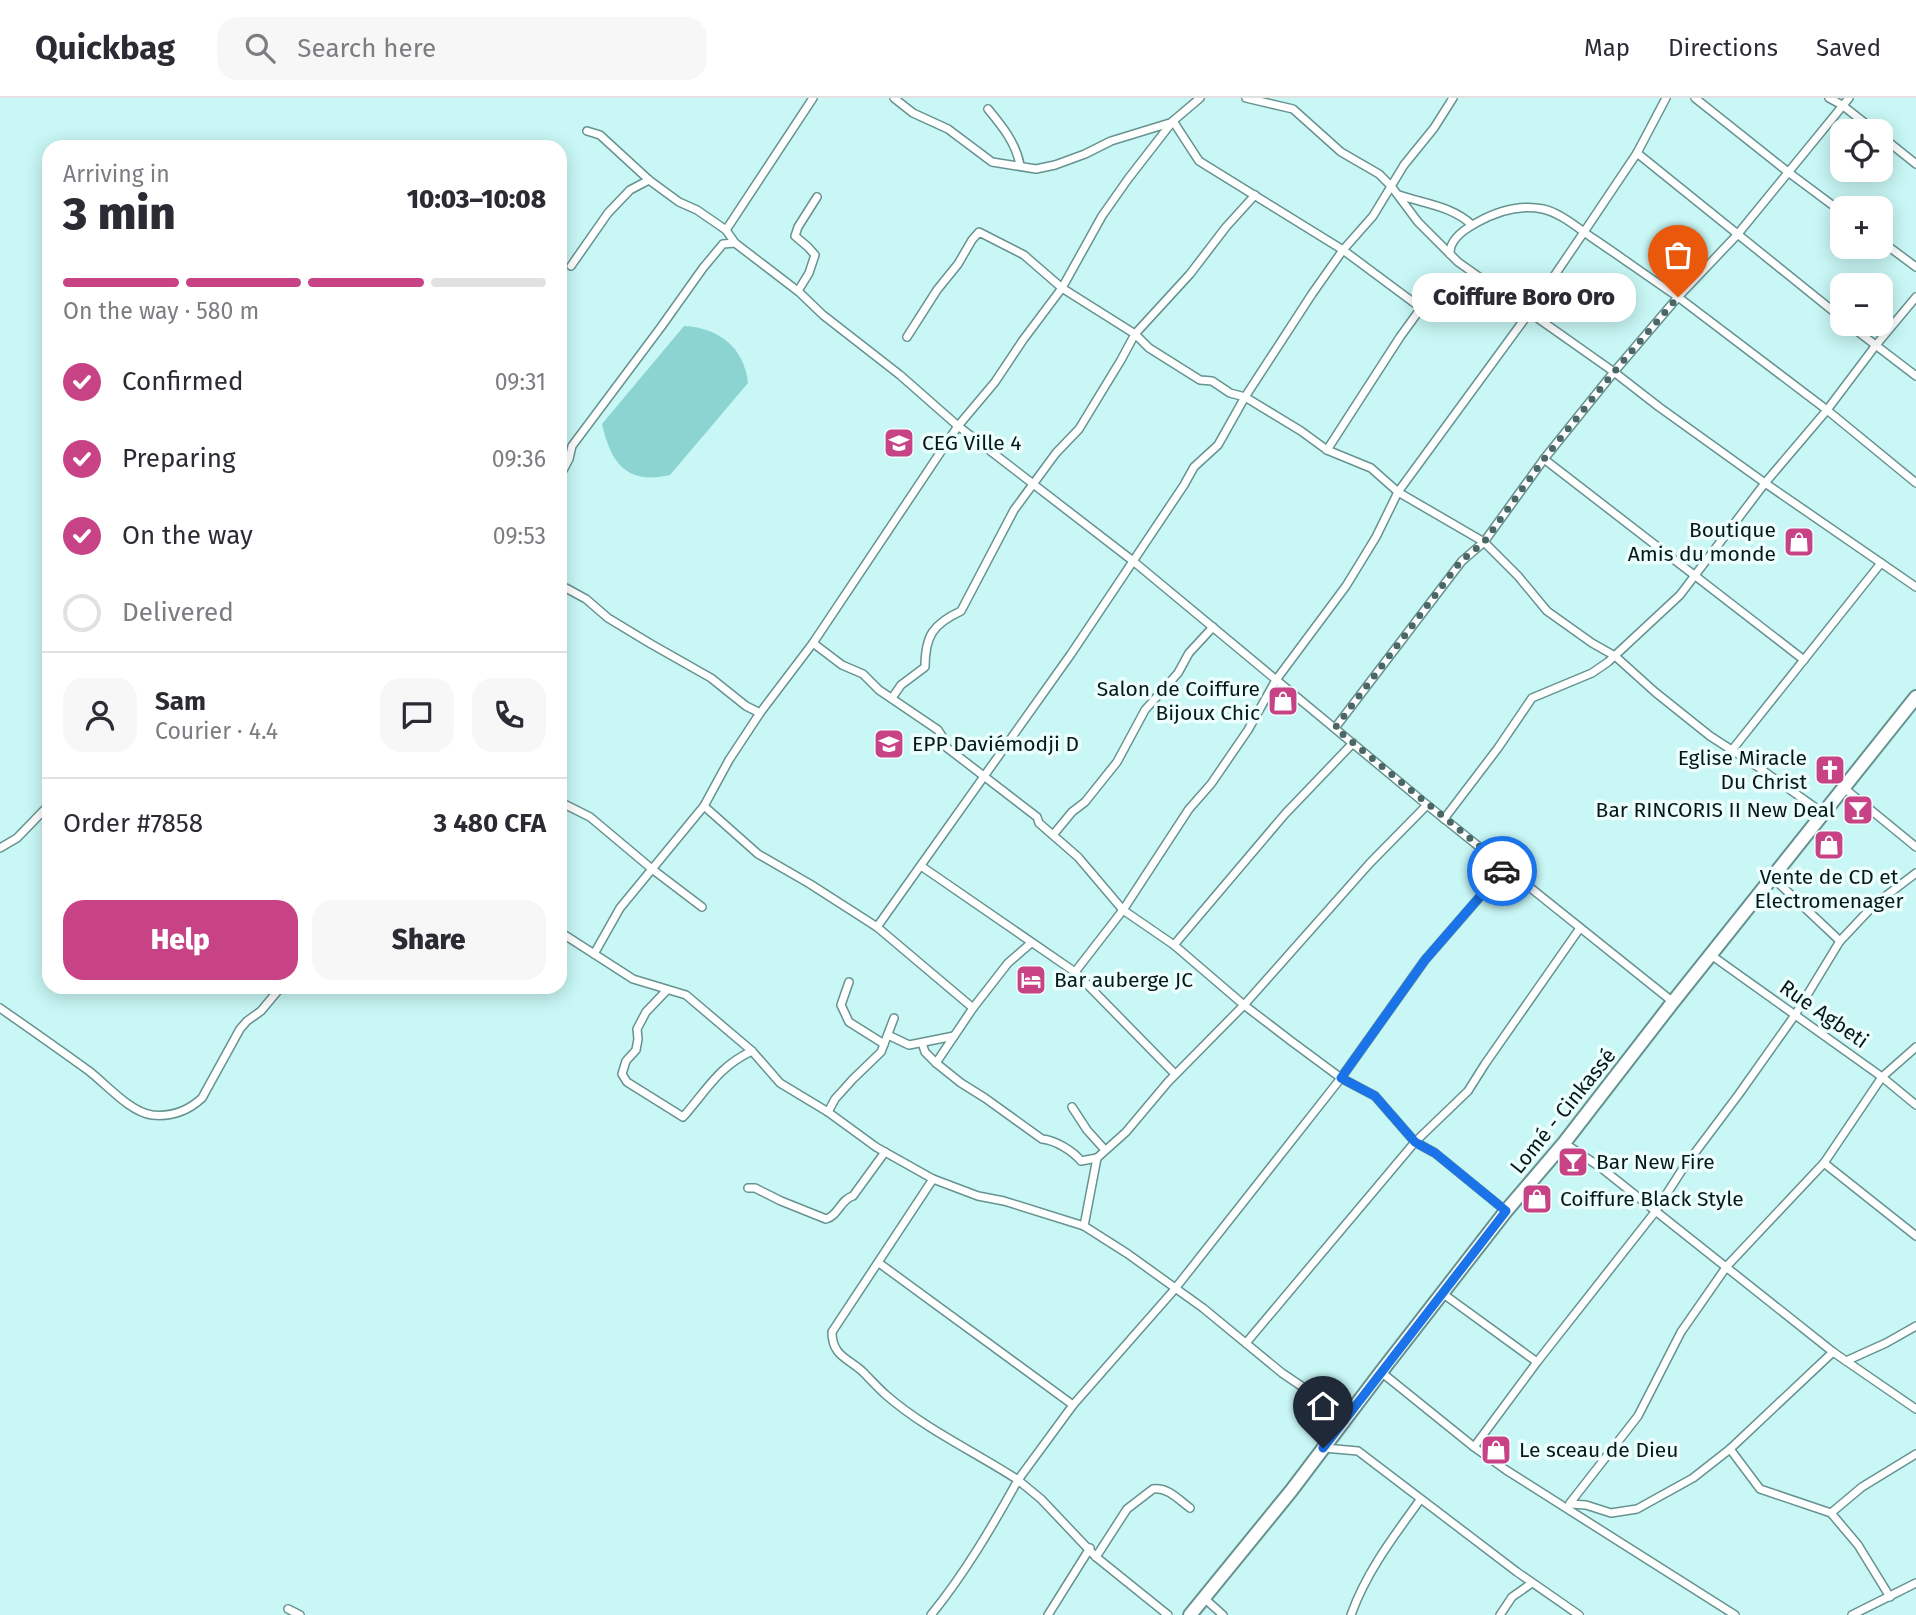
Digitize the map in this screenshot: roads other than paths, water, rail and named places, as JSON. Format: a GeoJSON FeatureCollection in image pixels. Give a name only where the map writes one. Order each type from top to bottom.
{"type":"FeatureCollection","features":[{"type":"Feature","properties":{"kind":"highway","name":"Lomé - Cinkassé"},"geometry":{"type":"LineString","coordinates":[[1190,1615],[1291,1491],[1506,1211],[1564,1143],[1916,697]]}},
{"type":"Feature","properties":{"kind":"street"},"geometry":{"type":"LineString","coordinates":[[726,230],[813,98]]}},
{"type":"Feature","properties":{"kind":"street"},"geometry":{"type":"LineString","coordinates":[[894,98],[913,113],[948,129],[992,162],[1036,169],[1173,121]]}},
{"type":"Feature","properties":{"kind":"street"},"geometry":{"type":"LineString","coordinates":[[594,954],[620,908],[704,806],[729,760],[760,713],[813,643],[958,426],[995,382],[1062,288],[1102,216],[1128,178],[1173,121],[1200,98]]}},
{"type":"Feature","properties":{"kind":"street"},"geometry":{"type":"LineString","coordinates":[[1246,98],[1293,109],[1341,152],[1379,174],[1398,194],[1418,222],[1458,262],[1765,483],[1916,587]]}},
{"type":"Feature","properties":{"kind":"street"},"geometry":{"type":"LineString","coordinates":[[877,927],[985,776],[1133,561],[1194,467],[1218,445],[1245,397],[1343,250],[1373,216],[1404,164],[1434,128],[1453,98]]}},
{"type":"Feature","properties":{"kind":"street"},"geometry":{"type":"LineString","coordinates":[[1075,972],[1123,910],[1189,809],[1211,784],[1248,730],[1276,680],[1346,586],[1376,537],[1398,492],[1529,313],[1637,153],[1666,98]]}},
{"type":"Feature","properties":{"kind":"street"},"geometry":{"type":"LineString","coordinates":[[1695,98],[1830,203]]}},
{"type":"Feature","properties":{"kind":"street"},"geometry":{"type":"LineString","coordinates":[[1829,98],[1859,119]]}},
{"type":"Feature","properties":{"kind":"street"},"geometry":{"type":"LineString","coordinates":[[1335,728],[1461,561],[1484,542],[1544,459],[1614,372],[1678,297],[1737,235],[1849,98]]}},
{"type":"Feature","properties":{"kind":"street"},"geometry":{"type":"LineString","coordinates":[[988,109],[1015,147],[1020,165]]}},
{"type":"Feature","properties":{"kind":"street"},"geometry":{"type":"LineString","coordinates":[[1173,121],[1199,161],[1343,250],[1421,308],[1327,450]]}},
{"type":"Feature","properties":{"kind":"street"},"geometry":{"type":"LineString","coordinates":[[587,131],[600,135],[649,180],[679,202],[697,210],[726,230],[735,243],[900,374],[958,426],[1133,561],[1444,819],[1673,1002]]}},
{"type":"Feature","properties":{"kind":"street"},"geometry":{"type":"LineString","coordinates":[[1893,146],[1916,164]]}},
{"type":"Feature","properties":{"kind":"street"},"geometry":{"type":"LineString","coordinates":[[1637,153],[1830,309]]}},
{"type":"Feature","properties":{"kind":"street"},"geometry":{"type":"LineString","coordinates":[[570,266],[608,213],[630,190],[649,180]]}},
{"type":"Feature","properties":{"kind":"street"},"geometry":{"type":"LineString","coordinates":[[1398,194],[1440,206],[1472,225]]}},
{"type":"Feature","properties":{"kind":"street"},"geometry":{"type":"LineString","coordinates":[[892,698],[901,685],[925,667],[925,649],[935,626],[961,611],[1014,510],[1056,453],[1079,429],[1135,334],[1190,274],[1255,195]]}},
{"type":"Feature","properties":{"kind":"street"},"geometry":{"type":"LineString","coordinates":[[798,291],[809,273],[815,255],[795,236],[817,197]]}},
{"type":"Feature","properties":{"kind":"street"},"geometry":{"type":"LineString","coordinates":[[1450,254],[1455,239],[1472,225],[1493,214],[1519,207],[1545,209],[1584,232],[1678,297],[1827,410],[1916,483]]}},
{"type":"Feature","properties":{"kind":"street"},"geometry":{"type":"LineString","coordinates":[[907,337],[979,232],[1024,255],[1062,288],[1135,334],[1149,348],[1200,380],[1212,381],[1230,393],[1245,397],[1327,450],[1371,468],[1398,492],[1484,542],[1518,576],[1547,611],[1615,656],[1710,736],[1823,814]]}},
{"type":"Feature","properties":{"kind":"street"},"geometry":{"type":"LineString","coordinates":[[567,463],[572,446],[703,268],[723,244],[735,243]]}},
{"type":"Feature","properties":{"kind":"street"},"geometry":{"type":"LineString","coordinates":[[1893,250],[1916,267]]}},
{"type":"Feature","properties":{"kind":"street"},"geometry":{"type":"LineString","coordinates":[[1444,819],[1532,698],[1592,673],[1615,656],[1680,596],[1765,483],[1916,298]]}},
{"type":"Feature","properties":{"kind":"street"},"geometry":{"type":"LineString","coordinates":[[1864,336],[1916,376]]}},
{"type":"Feature","properties":{"kind":"street"},"geometry":{"type":"LineString","coordinates":[[1544,459],[1804,660]]}},
{"type":"Feature","properties":{"kind":"street"},"geometry":{"type":"LineString","coordinates":[[1732,750],[1881,563]]}},
{"type":"Feature","properties":{"kind":"street"},"geometry":{"type":"LineString","coordinates":[[567,589],[586,599],[608,618],[711,678],[746,706],[760,713]]}},
{"type":"Feature","properties":{"kind":"street"},"geometry":{"type":"LineString","coordinates":[[1053,835],[1072,812],[1085,802],[1117,762],[1145,710],[1213,627]]}},
{"type":"Feature","properties":{"kind":"street"},"geometry":{"type":"LineString","coordinates":[[813,643],[842,665],[863,674],[879,690],[938,730],[946,747],[1037,817],[1039,823],[1078,857],[1123,910],[1174,945],[1244,1005],[1341,1078],[1375,1096],[1415,1142],[1435,1153],[1506,1211]]}},
{"type":"Feature","properties":{"kind":"street"},"geometry":{"type":"LineString","coordinates":[[1174,945],[1285,814],[1353,743]]}},
{"type":"Feature","properties":{"kind":"street"},"geometry":{"type":"LineString","coordinates":[[1844,788],[1916,847]]}},
{"type":"Feature","properties":{"kind":"street"},"geometry":{"type":"LineString","coordinates":[[922,1042],[925,1052],[961,1083],[1042,1139],[1052,1140],[1082,1161],[1097,1158],[1126,1132],[1175,1074],[1244,1005],[1370,863],[1427,805]]}},
{"type":"Feature","properties":{"kind":"street"},"geometry":{"type":"LineString","coordinates":[[567,806],[590,817],[702,907]]}},
{"type":"Feature","properties":{"kind":"street"},"geometry":{"type":"LineString","coordinates":[[704,806],[758,854],[877,927],[973,1008]]}},
{"type":"Feature","properties":{"kind":"street"},"geometry":{"type":"LineString","coordinates":[[0,848],[16,838],[42,811]]}},
{"type":"Feature","properties":{"kind":"street"},"geometry":{"type":"LineString","coordinates":[[920,866],[1075,972],[1175,1074]]}},
{"type":"Feature","properties":{"kind":"street"},"geometry":{"type":"LineString","coordinates":[[931,1615],[957,1583],[1018,1480],[1073,1405],[1175,1289],[1341,1078],[1425,960],[1505,867]]}},
{"type":"Feature","properties":{"kind":"street"},"geometry":{"type":"LineString","coordinates":[[1474,1447],[1655,1212],[1682,1170],[1795,1015],[1840,941],[1874,905],[1916,873]]}},
{"type":"Feature","properties":{"kind":"street"},"geometry":{"type":"LineString","coordinates":[[1772,877],[1840,941]]}},
{"type":"Feature","properties":{"kind":"street"},"geometry":{"type":"LineString","coordinates":[[1246,1343],[1415,1142],[1468,1091],[1580,928]]}},
{"type":"Feature","properties":{"kind":"street"},"geometry":{"type":"LineString","coordinates":[[567,937],[632,979],[686,995],[752,1051],[780,1083],[828,1112],[885,1152],[933,1179],[978,1196],[1004,1201],[1084,1226],[1128,1254],[1282,1373],[1347,1417]]}},
{"type":"Feature","properties":{"kind":"street"},"geometry":{"type":"LineString","coordinates":[[936,1062],[1008,963],[1031,943]]}},
{"type":"Feature","properties":{"kind":"street","name":"Rue Agbeti"},"geometry":{"type":"LineString","coordinates":[[1711,955],[1882,1077],[1916,1105]]}},
{"type":"Feature","properties":{"kind":"street"},"geometry":{"type":"LineString","coordinates":[[849,982],[841,1004],[849,1022],[884,1044]]}},
{"type":"Feature","properties":{"kind":"street"},"geometry":{"type":"LineString","coordinates":[[667,990],[646,1012],[636,1029],[636,1050],[626,1061],[622,1074],[626,1082],[683,1117],[718,1074],[735,1059],[752,1051]]}},
{"type":"Feature","properties":{"kind":"street"},"geometry":{"type":"LineString","coordinates":[[0,1008],[92,1073],[136,1108],[150,1115],[173,1115],[193,1107],[202,1098],[240,1029],[275,994]]}},
{"type":"Feature","properties":{"kind":"street"},"geometry":{"type":"LineString","coordinates":[[828,1112],[835,1099],[881,1052],[894,1018]]}},
{"type":"Feature","properties":{"kind":"street"},"geometry":{"type":"LineString","coordinates":[[888,1035],[909,1045],[954,1036]]}},
{"type":"Feature","properties":{"kind":"street"},"geometry":{"type":"LineString","coordinates":[[1569,1505],[1638,1416],[1681,1332],[1727,1266],[1824,1163],[1882,1077],[1916,1047]]}},
{"type":"Feature","properties":{"kind":"street"},"geometry":{"type":"LineString","coordinates":[[1072,1107],[1087,1130],[1105,1150]]}},
{"type":"Feature","properties":{"kind":"street"},"geometry":{"type":"LineString","coordinates":[[1564,1143],[1600,1167],[1833,1352],[1916,1409]]}},
{"type":"Feature","properties":{"kind":"street"},"geometry":{"type":"LineString","coordinates":[[748,1188],[755,1188],[826,1219],[831,1217],[847,1198],[853,1196],[885,1152]]}},
{"type":"Feature","properties":{"kind":"street"},"geometry":{"type":"LineString","coordinates":[[1084,1226],[1097,1158]]}},
{"type":"Feature","properties":{"kind":"street"},"geometry":{"type":"LineString","coordinates":[[1824,1163],[1916,1236]]}},
{"type":"Feature","properties":{"kind":"street"},"geometry":{"type":"LineString","coordinates":[[933,1179],[832,1332],[832,1344],[886,1395],[1018,1480],[1041,1499],[1096,1556],[1168,1615]]}},
{"type":"Feature","properties":{"kind":"street"},"geometry":{"type":"LineString","coordinates":[[878,1263],[1073,1405]]}},
{"type":"Feature","properties":{"kind":"street"},"geometry":{"type":"LineString","coordinates":[[1442,1293],[1537,1362]]}},
{"type":"Feature","properties":{"kind":"street"},"geometry":{"type":"LineString","coordinates":[[1846,1361],[1916,1326]]}},
{"type":"Feature","properties":{"kind":"street"},"geometry":{"type":"LineString","coordinates":[[1569,1505],[1586,1505],[1611,1513],[1637,1509],[1693,1478],[1730,1449],[1833,1352]]}},
{"type":"Feature","properties":{"kind":"street"},"geometry":{"type":"LineString","coordinates":[[1381,1372],[1474,1447],[1569,1505],[1725,1612],[1735,1615]]}},
{"type":"Feature","properties":{"kind":"street"},"geometry":{"type":"LineString","coordinates":[[1323,1448],[1358,1451],[1420,1500],[1579,1615]]}},
{"type":"Feature","properties":{"kind":"street"},"geometry":{"type":"LineString","coordinates":[[1730,1449],[1760,1489],[1831,1513],[1858,1545],[1890,1597]]}},
{"type":"Feature","properties":{"kind":"street"},"geometry":{"type":"LineString","coordinates":[[1831,1513],[1862,1487],[1916,1454]]}},
{"type":"Feature","properties":{"kind":"street"},"geometry":{"type":"LineString","coordinates":[[1096,1556],[1128,1508],[1153,1489],[1168,1491],[1190,1508]]}},
{"type":"Feature","properties":{"kind":"street"},"geometry":{"type":"LineString","coordinates":[[1351,1615],[1378,1558],[1420,1500]]}},
{"type":"Feature","properties":{"kind":"street"},"geometry":{"type":"LineString","coordinates":[[1048,1615],[1090,1548]]}},
{"type":"Feature","properties":{"kind":"street"},"geometry":{"type":"LineString","coordinates":[[1500,1615],[1512,1597],[1532,1583]]}},
{"type":"Feature","properties":{"kind":"street"},"geometry":{"type":"LineString","coordinates":[[1852,1615],[1916,1583]]}},
{"type":"Feature","properties":{"kind":"street"},"geometry":{"type":"LineString","coordinates":[[1205,1598],[1223,1615]]}},
{"type":"Feature","properties":{"kind":"street"},"geometry":{"type":"LineString","coordinates":[[288,1609],[300,1615]]}},
{"type":"Feature","properties":{"kind":"place","name":"Coiffure Boro Oro"},"geometry":{"type":"Point","coordinates":[1678,297]}},
{"type":"Feature","properties":{"kind":"place","name":"CEG Ville 4"},"geometry":{"type":"Point","coordinates":[899,443]}},
{"type":"Feature","properties":{"kind":"place","name":"Boutique Amis du monde"},"geometry":{"type":"Point","coordinates":[1799,542]}},
{"type":"Feature","properties":{"kind":"place","name":"Salon de Coiffure Bijoux Chic"},"geometry":{"type":"Point","coordinates":[1283,701]}},
{"type":"Feature","properties":{"kind":"place","name":"EPP Daviémodji D"},"geometry":{"type":"Point","coordinates":[889,744]}},
{"type":"Feature","properties":{"kind":"place","name":"Eglise Miracle Du Christ"},"geometry":{"type":"Point","coordinates":[1830,770]}},
{"type":"Feature","properties":{"kind":"place","name":"Bar RINCORIS II New Deal"},"geometry":{"type":"Point","coordinates":[1858,810]}},
{"type":"Feature","properties":{"kind":"place","name":"Vente de CD et Electromenager"},"geometry":{"type":"Point","coordinates":[1829,845]}},
{"type":"Feature","properties":{"kind":"place","name":"Bar auberge JC"},"geometry":{"type":"Point","coordinates":[1031,980]}},
{"type":"Feature","properties":{"kind":"place","name":"Bar New Fire"},"geometry":{"type":"Point","coordinates":[1573,1162]}},
{"type":"Feature","properties":{"kind":"place","name":"Coiffure Black Style"},"geometry":{"type":"Point","coordinates":[1537,1199]}},
{"type":"Feature","properties":{"kind":"place","name":"Le sceau de Dieu"},"geometry":{"type":"Point","coordinates":[1496,1450]}}]}
